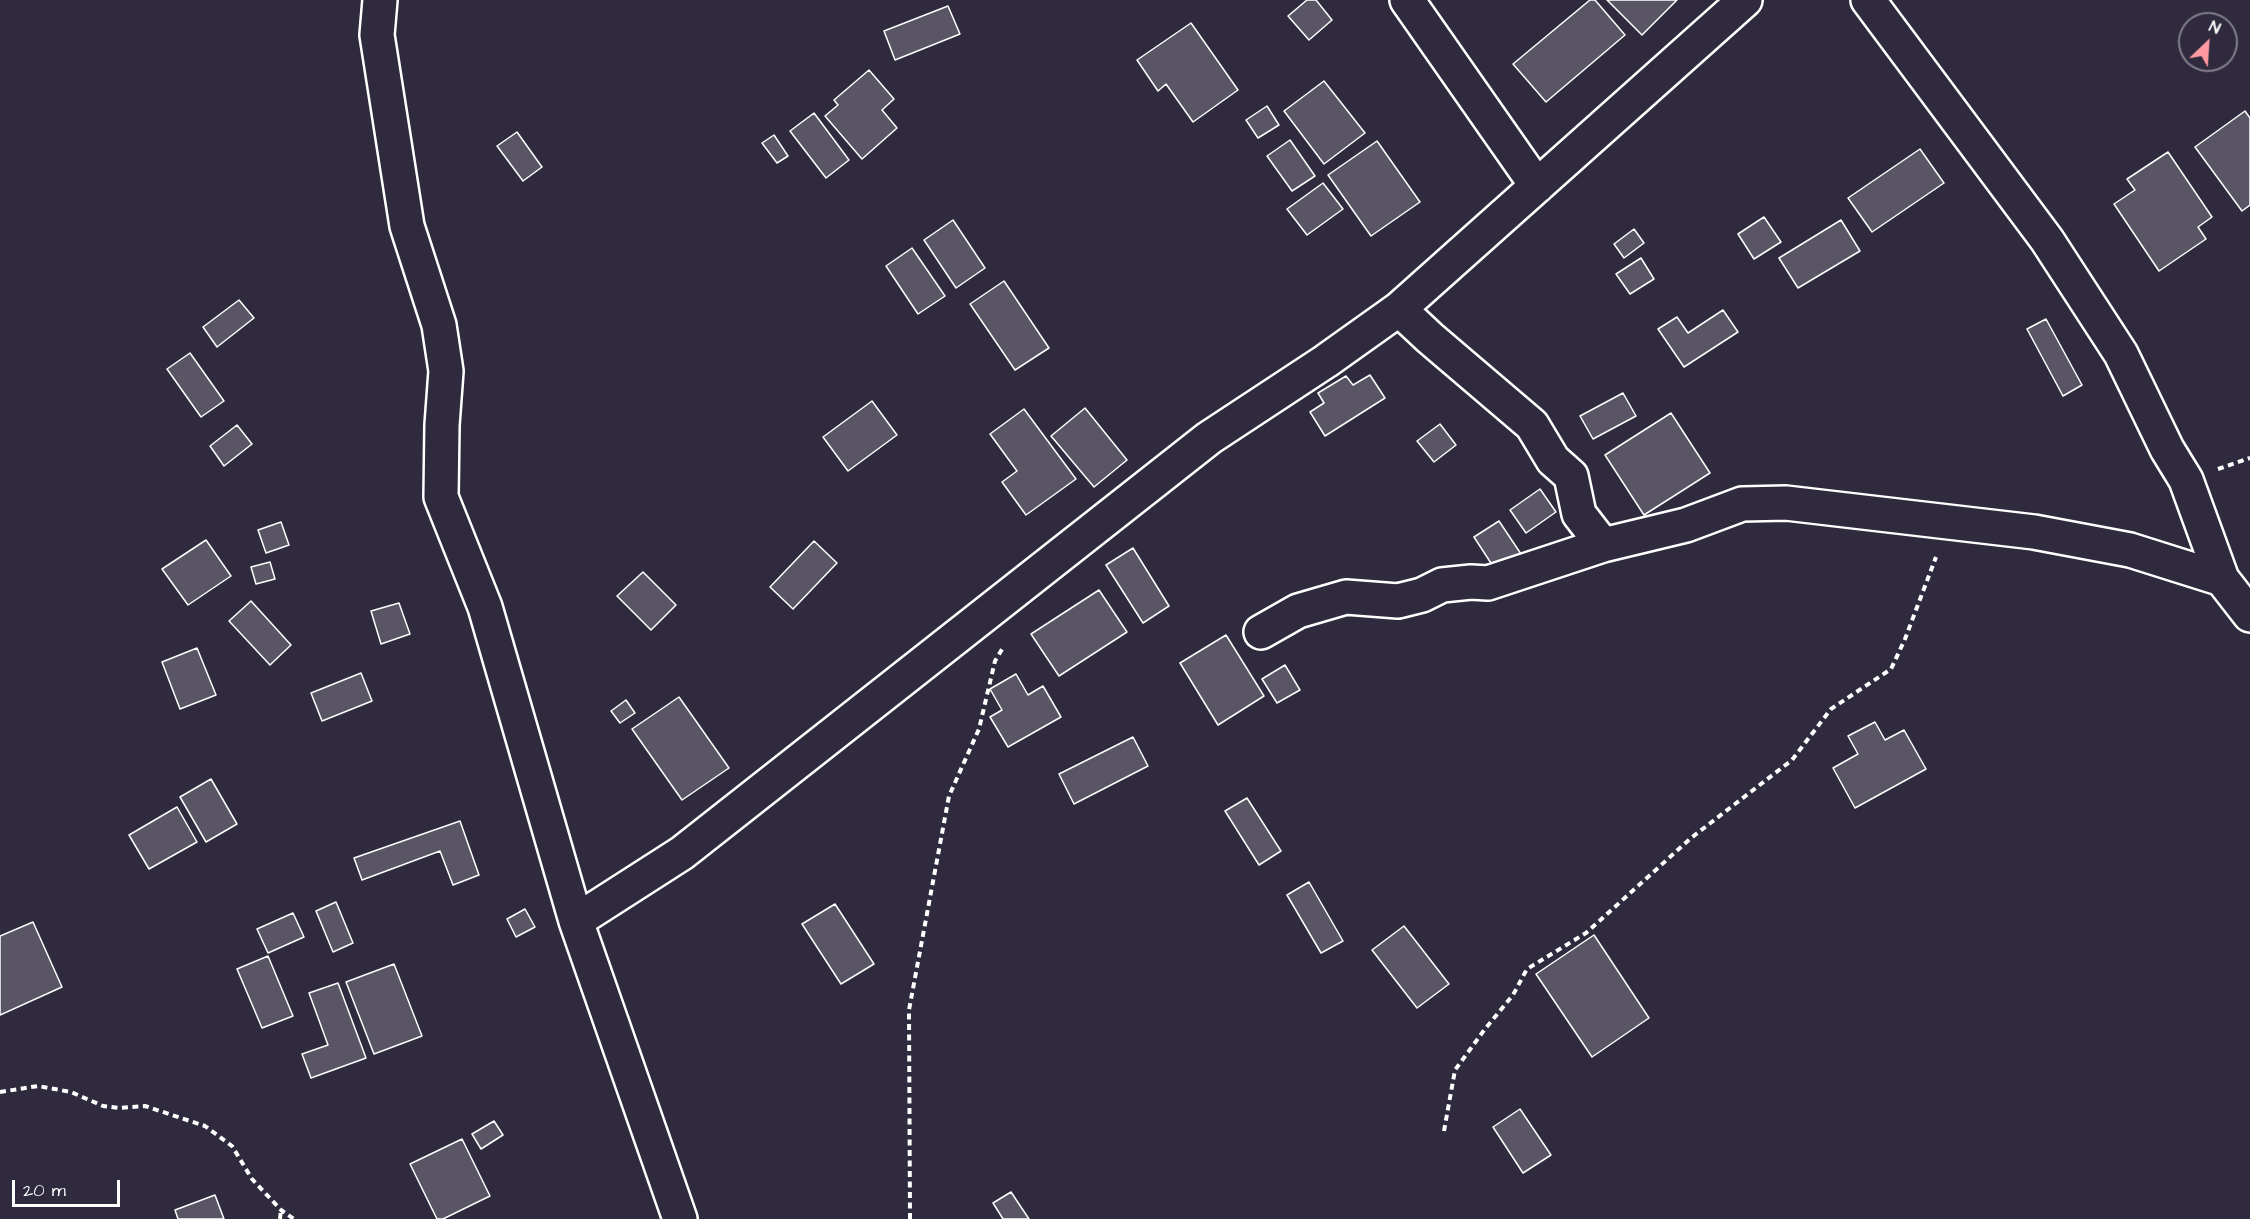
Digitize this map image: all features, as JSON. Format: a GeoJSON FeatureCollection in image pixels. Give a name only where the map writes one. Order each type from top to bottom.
{"type":"FeatureCollection","features":[{"type":"Feature","properties":{"kind":"street"},"geometry":{"type":"LineString","coordinates":[[380,0],[377,35],[405,215],[439,325],[446,371],[442,425],[441,497],[485,607],[576,921],[680,1219]]}},
{"type":"Feature","properties":{"kind":"street"},"geometry":{"type":"LineString","coordinates":[[1407,0],[1537,186]]}},
{"type":"Feature","properties":{"kind":"street"},"geometry":{"type":"LineString","coordinates":[[576,921],[692,846],[1209,438],[1326,361],[1399,309],[1745,0]]}},
{"type":"Feature","properties":{"kind":"street"},"geometry":{"type":"LineString","coordinates":[[1868,0],[2047,240],[2121,354],[2167,449],[2186,480],[2222,579],[2250,615]]}},
{"type":"Feature","properties":{"kind":"street"},"geometry":{"type":"LineString","coordinates":[[1399,309],[1468,372],[1532,425],[1553,459],[1571,476],[1579,514],[1603,546]]}},
{"type":"Feature","properties":{"kind":"street"},"geometry":{"type":"LineString","coordinates":[[1261,632],[1298,611],[1346,597],[1398,601],[1422,596],[1442,585],[1488,583],[1603,546],[1686,525],[1742,504],[1786,503],[2034,532],[2130,550],[2222,579]]}},
{"type":"Feature","properties":{"kind":"path"},"geometry":{"type":"LineString","coordinates":[[1444,1131],[1455,1070],[1513,995],[1527,969],[1586,933],[1691,838],[1792,760],[1831,709],[1891,669],[1905,639],[1929,572],[1952,523]]}},
{"type":"Feature","properties":{"kind":"path"},"geometry":{"type":"LineString","coordinates":[[910,1219],[909,1010],[949,796],[979,729],[995,660],[1006,643]]}},
{"type":"Feature","properties":{"kind":"path"},"geometry":{"type":"LineString","coordinates":[[0,1092],[38,1086],[71,1092],[103,1106],[119,1108],[145,1106],[205,1126],[232,1146],[252,1179],[281,1210],[294,1219]]}},
{"type":"Feature","properties":{"kind":"path"},"geometry":{"type":"LineString","coordinates":[[280,1219],[281,1210]]}},
{"type":"Feature","properties":{"kind":"building"},"geometry":{"type":"Polygon","coordinates":[[[1307,0],[1316,0],[1332,20],[1309,40],[1288,16],[1307,0]]]}},
{"type":"Feature","properties":{"kind":"building"},"geometry":{"type":"Polygon","coordinates":[[[1590,0],[1595,0],[1625,35],[1546,102],[1513,64],[1590,0]]]}},
{"type":"Feature","properties":{"kind":"building"},"geometry":{"type":"Polygon","coordinates":[[[1607,0],[1677,0],[1642,35],[1607,0]]]}},
{"type":"Feature","properties":{"kind":"building"},"geometry":{"type":"Polygon","coordinates":[[[948,6],[960,34],[895,60],[884,31],[948,6]]]}},
{"type":"Feature","properties":{"kind":"building"},"geometry":{"type":"Polygon","coordinates":[[[1191,23],[1238,90],[1193,122],[1166,84],[1158,91],[1137,60],[1191,23]]]}},
{"type":"Feature","properties":{"kind":"building"},"geometry":{"type":"Polygon","coordinates":[[[869,70],[894,99],[882,110],[897,128],[862,159],[825,116],[838,105],[834,100],[869,70]]]}},
{"type":"Feature","properties":{"kind":"building"},"geometry":{"type":"Polygon","coordinates":[[[1324,81],[1365,133],[1324,164],[1284,111],[1324,81]]]}},
{"type":"Feature","properties":{"kind":"building"},"geometry":{"type":"Polygon","coordinates":[[[1267,106],[1279,125],[1258,138],[1246,120],[1267,106]]]}},
{"type":"Feature","properties":{"kind":"building"},"geometry":{"type":"Polygon","coordinates":[[[2245,111],[2250,118],[2250,205],[2242,211],[2195,147],[2245,111]]]}},
{"type":"Feature","properties":{"kind":"building"},"geometry":{"type":"Polygon","coordinates":[[[814,113],[849,160],[826,178],[790,131],[814,113]]]}},
{"type":"Feature","properties":{"kind":"building"},"geometry":{"type":"Polygon","coordinates":[[[517,132],[542,167],[523,181],[497,146],[517,132]]]}},
{"type":"Feature","properties":{"kind":"building"},"geometry":{"type":"Polygon","coordinates":[[[774,135],[788,156],[777,163],[762,143],[774,135]]]}},
{"type":"Feature","properties":{"kind":"building"},"geometry":{"type":"Polygon","coordinates":[[[1290,140],[1315,176],[1292,191],[1267,156],[1290,140]]]}},
{"type":"Feature","properties":{"kind":"building"},"geometry":{"type":"Polygon","coordinates":[[[1377,141],[1420,202],[1371,236],[1328,175],[1377,141]]]}},
{"type":"Feature","properties":{"kind":"building"},"geometry":{"type":"Polygon","coordinates":[[[1920,149],[1944,183],[1872,232],[1848,198],[1920,149]]]}},
{"type":"Feature","properties":{"kind":"building"},"geometry":{"type":"Polygon","coordinates":[[[2168,152],[2212,217],[2198,227],[2206,239],[2159,271],[2114,204],[2135,190],[2127,179],[2168,152]]]}},
{"type":"Feature","properties":{"kind":"building"},"geometry":{"type":"Polygon","coordinates":[[[1323,183],[1343,209],[1307,235],[1287,209],[1323,183]]]}},
{"type":"Feature","properties":{"kind":"building"},"geometry":{"type":"Polygon","coordinates":[[[1764,217],[1781,242],[1754,259],[1738,234],[1764,217]]]}},
{"type":"Feature","properties":{"kind":"building"},"geometry":{"type":"Polygon","coordinates":[[[953,220],[985,268],[956,288],[924,240],[953,220]]]}},
{"type":"Feature","properties":{"kind":"building"},"geometry":{"type":"Polygon","coordinates":[[[1841,220],[1860,251],[1798,288],[1779,258],[1841,220]]]}},
{"type":"Feature","properties":{"kind":"building"},"geometry":{"type":"Polygon","coordinates":[[[1634,229],[1644,243],[1624,258],[1614,244],[1634,229]]]}},
{"type":"Feature","properties":{"kind":"building"},"geometry":{"type":"Polygon","coordinates":[[[912,248],[945,296],[918,314],[886,266],[912,248]]]}},
{"type":"Feature","properties":{"kind":"building"},"geometry":{"type":"Polygon","coordinates":[[[1641,258],[1654,279],[1630,294],[1616,274],[1641,258]]]}},
{"type":"Feature","properties":{"kind":"building"},"geometry":{"type":"Polygon","coordinates":[[[1004,281],[1049,348],[1015,370],[970,304],[1004,281]]]}},
{"type":"Feature","properties":{"kind":"building"},"geometry":{"type":"Polygon","coordinates":[[[239,300],[254,318],[217,347],[203,327],[239,300]]]}},
{"type":"Feature","properties":{"kind":"building"},"geometry":{"type":"Polygon","coordinates":[[[1723,310],[1738,332],[1684,367],[1658,329],[1677,317],[1688,333],[1723,310]]]}},
{"type":"Feature","properties":{"kind":"building"},"geometry":{"type":"Polygon","coordinates":[[[2046,319],[2082,385],[2063,396],[2027,329],[2046,319]]]}},
{"type":"Feature","properties":{"kind":"building"},"geometry":{"type":"Polygon","coordinates":[[[190,353],[224,401],[201,417],[167,369],[190,353]]]}},
{"type":"Feature","properties":{"kind":"building"},"geometry":{"type":"Polygon","coordinates":[[[1370,375],[1385,398],[1325,436],[1310,412],[1324,403],[1318,393],[1346,376],[1353,385],[1370,375]]]}},
{"type":"Feature","properties":{"kind":"building"},"geometry":{"type":"Polygon","coordinates":[[[1623,393],[1636,416],[1593,439],[1580,416],[1623,393]]]}},
{"type":"Feature","properties":{"kind":"building"},"geometry":{"type":"Polygon","coordinates":[[[872,401],[897,435],[848,471],[823,437],[872,401]]]}},
{"type":"Feature","properties":{"kind":"building"},"geometry":{"type":"Polygon","coordinates":[[[1085,408],[1127,460],[1094,487],[1051,436],[1085,408]]]}},
{"type":"Feature","properties":{"kind":"building"},"geometry":{"type":"Polygon","coordinates":[[[1024,409],[1076,479],[1026,515],[1002,482],[1017,471],[990,434],[1024,409]]]}},
{"type":"Feature","properties":{"kind":"building"},"geometry":{"type":"Polygon","coordinates":[[[1671,413],[1710,473],[1644,515],[1605,455],[1671,413]]]}},
{"type":"Feature","properties":{"kind":"building"},"geometry":{"type":"Polygon","coordinates":[[[1440,424],[1456,445],[1434,462],[1417,441],[1440,424]]]}},
{"type":"Feature","properties":{"kind":"building"},"geometry":{"type":"Polygon","coordinates":[[[237,425],[252,444],[224,466],[210,446],[237,425]]]}},
{"type":"Feature","properties":{"kind":"building"},"geometry":{"type":"Polygon","coordinates":[[[1540,489],[1556,512],[1526,533],[1510,510],[1540,489]]]}},
{"type":"Feature","properties":{"kind":"building"},"geometry":{"type":"Polygon","coordinates":[[[1499,521],[1525,560],[1500,577],[1474,537],[1499,521]]]}},
{"type":"Feature","properties":{"kind":"building"},"geometry":{"type":"Polygon","coordinates":[[[281,522],[289,545],[266,553],[258,530],[281,522]]]}},
{"type":"Feature","properties":{"kind":"building"},"geometry":{"type":"Polygon","coordinates":[[[206,540],[231,576],[188,605],[162,569],[206,540]]]}},
{"type":"Feature","properties":{"kind":"building"},"geometry":{"type":"Polygon","coordinates":[[[814,541],[837,563],[793,609],[770,587],[814,541]]]}},
{"type":"Feature","properties":{"kind":"building"},"geometry":{"type":"Polygon","coordinates":[[[1133,548],[1169,606],[1143,623],[1106,565],[1133,548]]]}},
{"type":"Feature","properties":{"kind":"building"},"geometry":{"type":"Polygon","coordinates":[[[270,562],[275,579],[256,584],[251,567],[270,562]]]}},
{"type":"Feature","properties":{"kind":"building"},"geometry":{"type":"Polygon","coordinates":[[[643,572],[676,605],[651,630],[617,596],[643,572]]]}},
{"type":"Feature","properties":{"kind":"building"},"geometry":{"type":"Polygon","coordinates":[[[1099,590],[1127,632],[1059,676],[1031,634],[1099,590]]]}},
{"type":"Feature","properties":{"kind":"building"},"geometry":{"type":"Polygon","coordinates":[[[251,601],[291,645],[270,665],[229,621],[251,601]]]}},
{"type":"Feature","properties":{"kind":"building"},"geometry":{"type":"Polygon","coordinates":[[[399,603],[410,634],[381,644],[371,611],[399,603]]]}},
{"type":"Feature","properties":{"kind":"building"},"geometry":{"type":"Polygon","coordinates":[[[1226,635],[1264,696],[1218,725],[1180,663],[1226,635]]]}},
{"type":"Feature","properties":{"kind":"building"},"geometry":{"type":"Polygon","coordinates":[[[197,648],[216,695],[180,709],[162,662],[197,648]]]}},
{"type":"Feature","properties":{"kind":"building"},"geometry":{"type":"Polygon","coordinates":[[[1285,665],[1300,690],[1277,703],[1262,679],[1285,665]]]}},
{"type":"Feature","properties":{"kind":"building"},"geometry":{"type":"Polygon","coordinates":[[[361,673],[372,701],[322,721],[311,693],[361,673]]]}},
{"type":"Feature","properties":{"kind":"building"},"geometry":{"type":"Polygon","coordinates":[[[1016,674],[1028,695],[1043,686],[1061,717],[1008,747],[990,717],[1002,710],[990,689],[1016,674]]]}},
{"type":"Feature","properties":{"kind":"building"},"geometry":{"type":"Polygon","coordinates":[[[679,697],[729,768],[682,800],[632,729],[679,697]]]}},
{"type":"Feature","properties":{"kind":"building"},"geometry":{"type":"Polygon","coordinates":[[[626,700],[635,713],[620,723],[611,711],[626,700]]]}},
{"type":"Feature","properties":{"kind":"building"},"geometry":{"type":"Polygon","coordinates":[[[1875,722],[1885,740],[1904,730],[1926,769],[1855,808],[1833,768],[1858,754],[1848,736],[1875,722]]]}},
{"type":"Feature","properties":{"kind":"building"},"geometry":{"type":"Polygon","coordinates":[[[1133,737],[1148,766],[1074,804],[1059,774],[1133,737]]]}},
{"type":"Feature","properties":{"kind":"building"},"geometry":{"type":"Polygon","coordinates":[[[211,779],[237,824],[206,842],[180,797],[211,779]]]}},
{"type":"Feature","properties":{"kind":"building"},"geometry":{"type":"Polygon","coordinates":[[[1247,798],[1281,851],[1259,865],[1225,811],[1247,798]]]}},
{"type":"Feature","properties":{"kind":"building"},"geometry":{"type":"Polygon","coordinates":[[[177,807],[197,842],[149,869],[129,835],[177,807]]]}},
{"type":"Feature","properties":{"kind":"building"},"geometry":{"type":"Polygon","coordinates":[[[460,821],[479,875],[453,885],[440,851],[362,880],[354,858],[460,821]]]}},
{"type":"Feature","properties":{"kind":"building"},"geometry":{"type":"Polygon","coordinates":[[[1309,882],[1343,941],[1321,953],[1287,895],[1309,882]]]}},
{"type":"Feature","properties":{"kind":"building"},"geometry":{"type":"Polygon","coordinates":[[[336,902],[353,943],[333,952],[316,911],[336,902]]]}},
{"type":"Feature","properties":{"kind":"building"},"geometry":{"type":"Polygon","coordinates":[[[835,904],[874,964],[841,984],[802,924],[835,904]]]}},
{"type":"Feature","properties":{"kind":"building"},"geometry":{"type":"Polygon","coordinates":[[[525,909],[535,927],[516,937],[507,919],[525,909]]]}},
{"type":"Feature","properties":{"kind":"building"},"geometry":{"type":"Polygon","coordinates":[[[293,913],[304,937],[268,953],[257,929],[293,913]]]}},
{"type":"Feature","properties":{"kind":"building"},"geometry":{"type":"Polygon","coordinates":[[[33,922],[62,987],[0,1015],[0,936],[33,922]]]}},
{"type":"Feature","properties":{"kind":"building"},"geometry":{"type":"Polygon","coordinates":[[[1404,926],[1449,984],[1417,1008],[1372,950],[1404,926]]]}},
{"type":"Feature","properties":{"kind":"building"},"geometry":{"type":"Polygon","coordinates":[[[1594,935],[1649,1018],[1592,1057],[1536,974],[1594,935]]]}},
{"type":"Feature","properties":{"kind":"building"},"geometry":{"type":"Polygon","coordinates":[[[268,956],[293,1016],[262,1028],[237,969],[268,956]]]}},
{"type":"Feature","properties":{"kind":"building"},"geometry":{"type":"Polygon","coordinates":[[[394,964],[422,1036],[374,1054],[346,982],[394,964]]]}},
{"type":"Feature","properties":{"kind":"building"},"geometry":{"type":"Polygon","coordinates":[[[338,983],[366,1058],[311,1078],[302,1054],[328,1045],[309,993],[338,983]]]}},
{"type":"Feature","properties":{"kind":"building"},"geometry":{"type":"Polygon","coordinates":[[[1520,1109],[1551,1155],[1523,1173],[1493,1127],[1520,1109]]]}},
{"type":"Feature","properties":{"kind":"building"},"geometry":{"type":"Polygon","coordinates":[[[494,1121],[503,1135],[481,1149],[472,1134],[494,1121]]]}},
{"type":"Feature","properties":{"kind":"building"},"geometry":{"type":"Polygon","coordinates":[[[462,1139],[490,1196],[443,1219],[437,1219],[410,1164],[462,1139]]]}},
{"type":"Feature","properties":{"kind":"building"},"geometry":{"type":"Polygon","coordinates":[[[1011,1192],[1029,1219],[1003,1219],[993,1203],[1011,1192]]]}},
{"type":"Feature","properties":{"kind":"building"},"geometry":{"type":"Polygon","coordinates":[[[215,1195],[224,1219],[178,1219],[175,1210],[215,1195]]]}}]}
